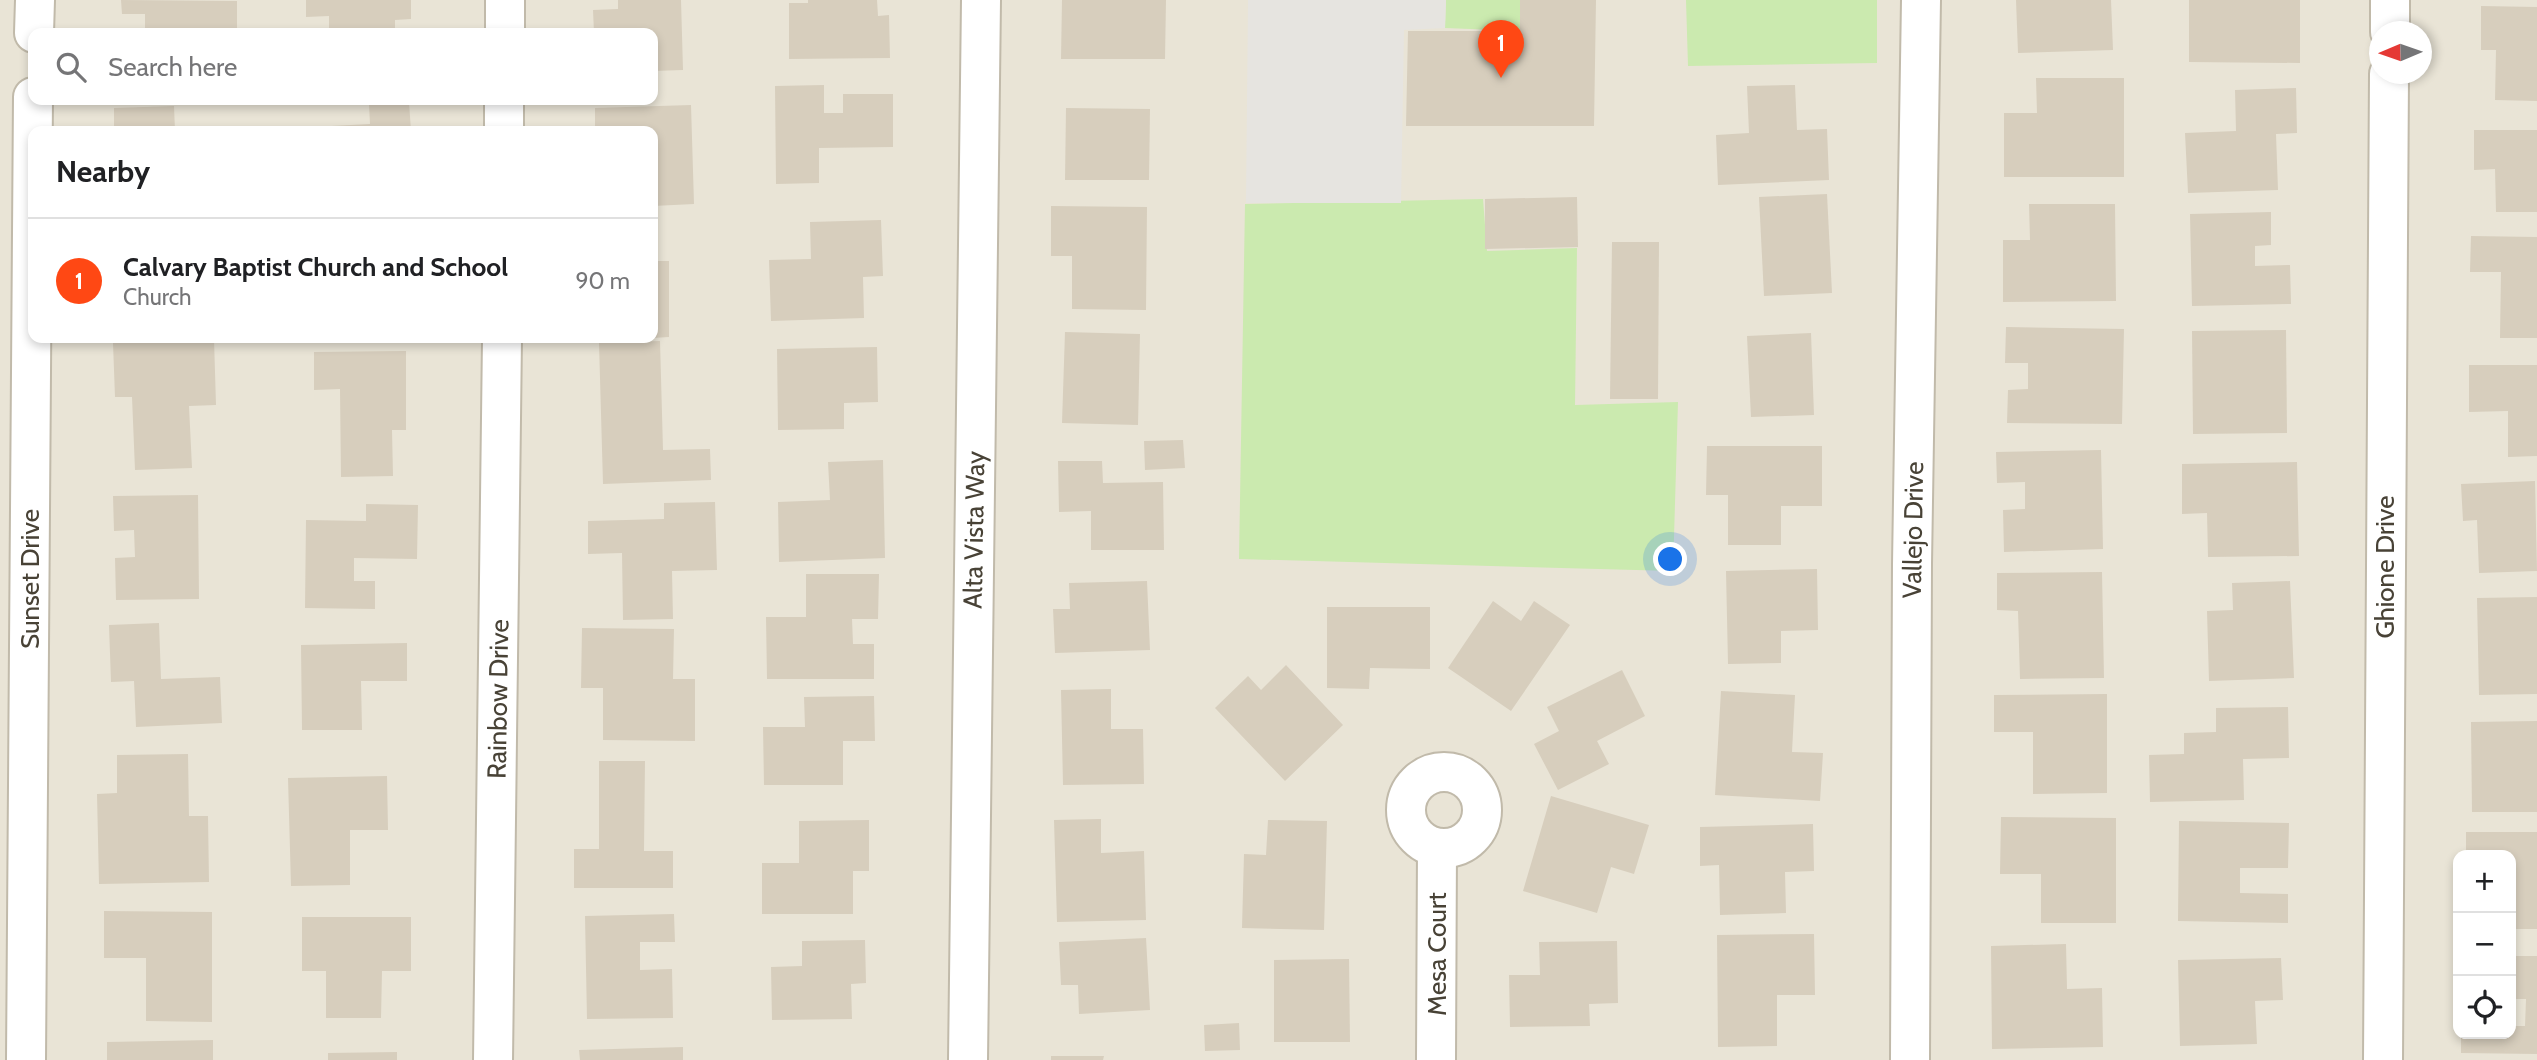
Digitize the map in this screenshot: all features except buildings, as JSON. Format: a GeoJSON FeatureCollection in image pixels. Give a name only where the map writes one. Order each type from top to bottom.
{"type":"FeatureCollection","features":[{"type":"Feature","properties":{"kind":"street"},"geometry":{"type":"LineString","coordinates":[[34,28],[35,0]]}},
{"type":"Feature","properties":{"kind":"street"},"geometry":{"type":"LineString","coordinates":[[505,0],[505,28]]}},
{"type":"Feature","properties":{"kind":"street","name":"Alta Vista Way"},"geometry":{"type":"LineString","coordinates":[[968,1060],[981,0]]}},
{"type":"Feature","properties":{"kind":"street","name":"Vallejo Drive"},"geometry":{"type":"LineString","coordinates":[[1910,1060],[1912,564],[1921,0]]}},
{"type":"Feature","properties":{"kind":"street"},"geometry":{"type":"LineString","coordinates":[[2390,0],[2390,21]]}},
{"type":"Feature","properties":{"kind":"street","name":"Ghione Drive"},"geometry":{"type":"LineString","coordinates":[[2383,1060],[2389,84]]}},
{"type":"Feature","properties":{"kind":"street","name":"Sunset Drive"},"geometry":{"type":"LineString","coordinates":[[33,105],[33,126]]}},
{"type":"Feature","properties":{"kind":"street"},"geometry":{"type":"LineString","coordinates":[[504,105],[504,126]]}},
{"type":"Feature","properties":{"kind":"street","name":"Sunset Drive"},"geometry":{"type":"LineString","coordinates":[[26,1060],[31,343]]}},
{"type":"Feature","properties":{"kind":"street","name":"Rainbow Drive"},"geometry":{"type":"LineString","coordinates":[[493,1060],[502,343]]}},
{"type":"Feature","properties":{"kind":"street","name":"Mesa Court"},"geometry":{"type":"LineString","coordinates":[[1436,1060],[1437,848]]}},
{"type":"Feature","properties":{"kind":"shaded area"},"geometry":{"type":"Polygon","coordinates":[[[0,0],[2537,0],[2537,1060],[0,1060],[0,0]]]}},
{"type":"Feature","properties":{"kind":"shaded area"},"geometry":{"type":"Polygon","coordinates":[[[1248,0],[1446,0],[1445,28],[1404,30],[1401,203],[1246,203],[1248,0]]]}},
{"type":"Feature","properties":{"kind":"green space"},"geometry":{"type":"Polygon","coordinates":[[[1446,0],[1520,0],[1520,31],[1445,28],[1446,0]]]}},
{"type":"Feature","properties":{"kind":"green space"},"geometry":{"type":"Polygon","coordinates":[[[1686,0],[1877,0],[1877,63],[1688,66],[1686,0]]]}},
{"type":"Feature","properties":{"kind":"green space"},"geometry":{"type":"Polygon","coordinates":[[[1483,199],[1487,251],[1577,248],[1575,405],[1678,402],[1673,571],[1239,559],[1245,204],[1483,199]]]}},
{"type":"Feature","properties":{"kind":"place","name":"Calvary Baptist Church and School"},"geometry":{"type":"Point","coordinates":[1501,78]}}]}
